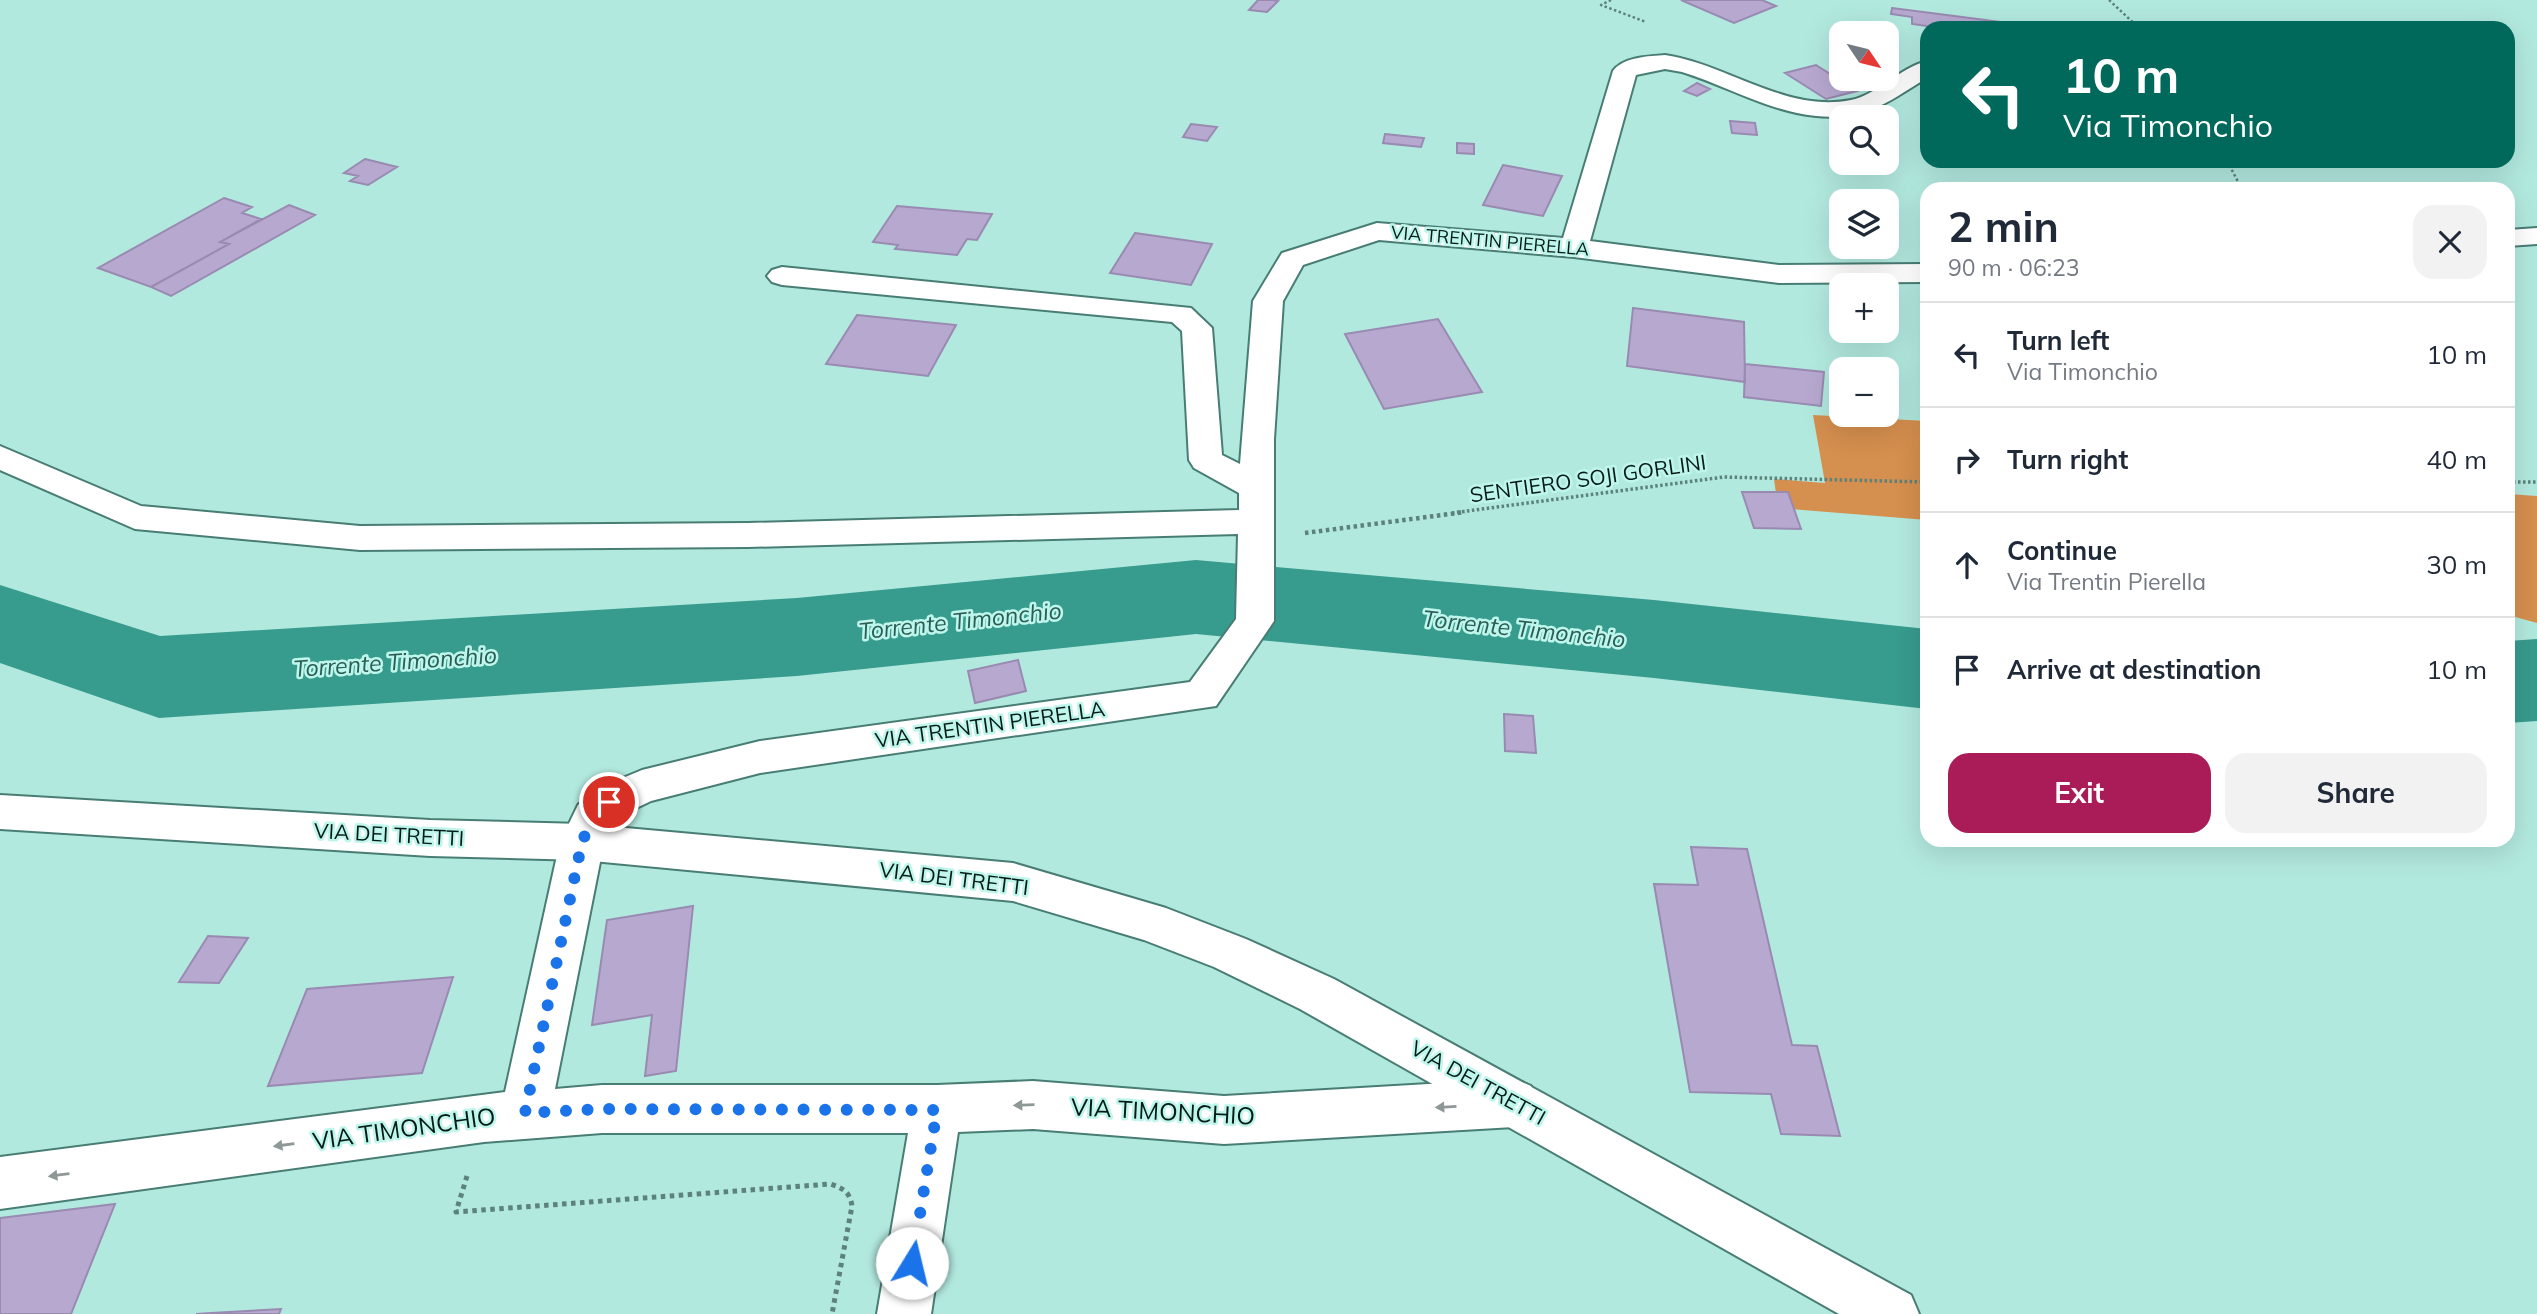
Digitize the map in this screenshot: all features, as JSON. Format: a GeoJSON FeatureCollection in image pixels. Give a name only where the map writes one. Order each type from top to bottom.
{"type":"FeatureCollection","features":[{"type":"Feature","properties":{"kind":"street"},"geometry":{"type":"LineString","coordinates":[[1574,247],[1625,71],[1642,61],[1679,65],[1714,74],[1784,103],[1816,108],[1854,107],[1920,72]]}},
{"type":"Feature","properties":{"kind":"street","name":"VIA TRENTIN PIERELLA"},"geometry":{"type":"LineString","coordinates":[[525,1113],[582,842],[593,817],[609,802],[642,787],[760,757],[1202,695],[1255,621],[1256,525],[1268,301],[1292,259],[1377,231],[1574,247],[1779,274],[1920,273]]}},
{"type":"Feature","properties":{"kind":"street"},"geometry":{"type":"LineString","coordinates":[[2515,238],[2537,236]]}},
{"type":"Feature","properties":{"kind":"street"},"geometry":{"type":"LineString","coordinates":[[782,276],[1180,314],[1197,328],[1206,460],[1256,525]]}},
{"type":"Feature","properties":{"kind":"street"},"geometry":{"type":"LineString","coordinates":[[0,457],[135,517],[360,538],[748,535],[1256,525]]}},
{"type":"Feature","properties":{"kind":"street","name":"VIA DEI TRETTI"},"geometry":{"type":"LineString","coordinates":[[0,812],[430,838],[582,842],[1013,882],[1083,901],[1219,948],[1317,994],[1892,1314]]}},
{"type":"Feature","properties":{"kind":"street","name":"VIA TIMONCHIO"},"geometry":{"type":"LineString","coordinates":[[0,1182],[525,1113],[602,1109],[937,1110],[1033,1105],[1224,1120],[1514,1103]]}},
{"type":"Feature","properties":{"kind":"street"},"geometry":{"type":"LineString","coordinates":[[904,1314],[937,1110]]}},
{"type":"Feature","properties":{"kind":"path"},"geometry":{"type":"LineString","coordinates":[[2109,0],[2132,21]]}},
{"type":"Feature","properties":{"kind":"path","name":"SENTIERO SOJI GORLINI"},"geometry":{"type":"LineString","coordinates":[[1256,525],[1724,477],[1920,482]]}},
{"type":"Feature","properties":{"kind":"path"},"geometry":{"type":"LineString","coordinates":[[2515,482],[2537,482]]}},
{"type":"Feature","properties":{"kind":"path"},"geometry":{"type":"LineString","coordinates":[[463,1191],[456,1212],[830,1184],[844,1188],[851,1196],[852,1206],[832,1314]]}},
{"type":"Feature","properties":{"kind":"shaded area"},"geometry":{"type":"Polygon","coordinates":[[[1813,415],[1829,416],[1829,427],[1899,427],[1899,420],[1920,421],[1920,519],[1778,508],[1774,479],[1825,483],[1813,415]]]}},
{"type":"Feature","properties":{"kind":"shaded area"},"geometry":{"type":"Polygon","coordinates":[[[2515,494],[2537,496],[2537,623],[2515,617],[2515,494]]]}},
{"type":"Feature","properties":{"kind":"building"},"geometry":{"type":"Polygon","coordinates":[[[1258,0],[1278,1],[1267,12],[1249,10],[1258,0]]]}},
{"type":"Feature","properties":{"kind":"building"},"geometry":{"type":"Polygon","coordinates":[[[1681,0],[1762,0],[1776,6],[1734,23],[1681,0]]]}},
{"type":"Feature","properties":{"kind":"building"},"geometry":{"type":"Polygon","coordinates":[[[1892,8],[1993,21],[1920,21],[1920,25],[1912,24],[1912,17],[1891,14],[1892,8]]]}},
{"type":"Feature","properties":{"kind":"building"},"geometry":{"type":"Polygon","coordinates":[[[1816,65],[1829,73],[1829,91],[1857,91],[1826,99],[1785,73],[1816,65]]]}},
{"type":"Feature","properties":{"kind":"building"},"geometry":{"type":"Polygon","coordinates":[[[1697,83],[1710,89],[1697,96],[1684,91],[1697,83]]]}},
{"type":"Feature","properties":{"kind":"building"},"geometry":{"type":"Polygon","coordinates":[[[1730,121],[1755,123],[1757,135],[1732,133],[1730,121]]]}},
{"type":"Feature","properties":{"kind":"building"},"geometry":{"type":"Polygon","coordinates":[[[1191,124],[1217,127],[1207,141],[1183,137],[1191,124]]]}},
{"type":"Feature","properties":{"kind":"building"},"geometry":{"type":"Polygon","coordinates":[[[1385,134],[1424,138],[1421,147],[1383,143],[1385,134]]]}},
{"type":"Feature","properties":{"kind":"building"},"geometry":{"type":"Polygon","coordinates":[[[1457,143],[1474,144],[1474,154],[1457,153],[1457,143]]]}},
{"type":"Feature","properties":{"kind":"building"},"geometry":{"type":"Polygon","coordinates":[[[365,159],[397,167],[368,185],[350,181],[358,176],[344,173],[365,159]]]}},
{"type":"Feature","properties":{"kind":"building"},"geometry":{"type":"Polygon","coordinates":[[[1503,165],[1562,176],[1543,216],[1483,205],[1503,165]]]}},
{"type":"Feature","properties":{"kind":"building"},"geometry":{"type":"Polygon","coordinates":[[[224,198],[252,207],[242,213],[261,219],[220,242],[229,244],[151,287],[98,268],[224,198]]]}},
{"type":"Feature","properties":{"kind":"building"},"geometry":{"type":"Polygon","coordinates":[[[289,205],[315,215],[171,296],[151,287],[229,244],[220,242],[289,205]]]}},
{"type":"Feature","properties":{"kind":"building"},"geometry":{"type":"Polygon","coordinates":[[[897,206],[992,214],[977,240],[967,239],[957,255],[895,249],[898,245],[873,242],[897,206]]]}},
{"type":"Feature","properties":{"kind":"building"},"geometry":{"type":"Polygon","coordinates":[[[1135,233],[1212,244],[1191,285],[1110,273],[1135,233]]]}},
{"type":"Feature","properties":{"kind":"building"},"geometry":{"type":"Polygon","coordinates":[[[1633,308],[1744,322],[1745,382],[1627,366],[1633,308]]]}},
{"type":"Feature","properties":{"kind":"building"},"geometry":{"type":"Polygon","coordinates":[[[857,315],[956,325],[928,376],[826,364],[857,315]]]}},
{"type":"Feature","properties":{"kind":"building"},"geometry":{"type":"Polygon","coordinates":[[[1438,319],[1482,392],[1384,409],[1345,334],[1438,319]]]}},
{"type":"Feature","properties":{"kind":"building"},"geometry":{"type":"Polygon","coordinates":[[[1745,364],[1824,372],[1821,406],[1744,397],[1745,364]]]}},
{"type":"Feature","properties":{"kind":"building"},"geometry":{"type":"Polygon","coordinates":[[[1742,492],[1788,492],[1801,529],[1754,528],[1742,492]]]}},
{"type":"Feature","properties":{"kind":"building"},"geometry":{"type":"Polygon","coordinates":[[[1018,660],[1026,691],[975,703],[968,671],[1018,660]]]}},
{"type":"Feature","properties":{"kind":"building"},"geometry":{"type":"Polygon","coordinates":[[[1504,714],[1533,716],[1536,753],[1505,751],[1504,714]]]}},
{"type":"Feature","properties":{"kind":"building"},"geometry":{"type":"Polygon","coordinates":[[[1691,847],[1747,849],[1792,1045],[1817,1046],[1840,1136],[1781,1134],[1771,1094],[1690,1092],[1654,884],[1698,885],[1691,847]]]}},
{"type":"Feature","properties":{"kind":"building"},"geometry":{"type":"Polygon","coordinates":[[[693,906],[676,1071],[645,1076],[652,1015],[592,1025],[607,920],[693,906]]]}},
{"type":"Feature","properties":{"kind":"building"},"geometry":{"type":"Polygon","coordinates":[[[208,936],[248,938],[219,983],[179,982],[208,936]]]}},
{"type":"Feature","properties":{"kind":"building"},"geometry":{"type":"Polygon","coordinates":[[[453,977],[422,1073],[268,1086],[307,989],[453,977]]]}},
{"type":"Feature","properties":{"kind":"building"},"geometry":{"type":"Polygon","coordinates":[[[115,1204],[71,1314],[0,1314],[0,1218],[115,1204]]]}},
{"type":"Feature","properties":{"kind":"building"},"geometry":{"type":"Polygon","coordinates":[[[281,1309],[279,1314],[196,1314],[211,1313],[281,1309]]]}},
{"type":"Feature","properties":{"kind":"waterway","name":"Torrente Timonchio"},"geometry":{"type":"LineString","coordinates":[[0,623],[159,677],[797,637],[1196,597],[1654,639],[1920,668]]}},
{"type":"Feature","properties":{"kind":"waterway","name":"Torrente Timonchio"},"geometry":{"type":"LineString","coordinates":[[2515,682],[2537,680]]}},
{"type":"Feature","properties":{"kind":"route"},"geometry":{"type":"LineString","coordinates":[[609,802],[593,817],[582,842],[525,1113],[602,1109],[937,1110],[912,1263]]}}]}
